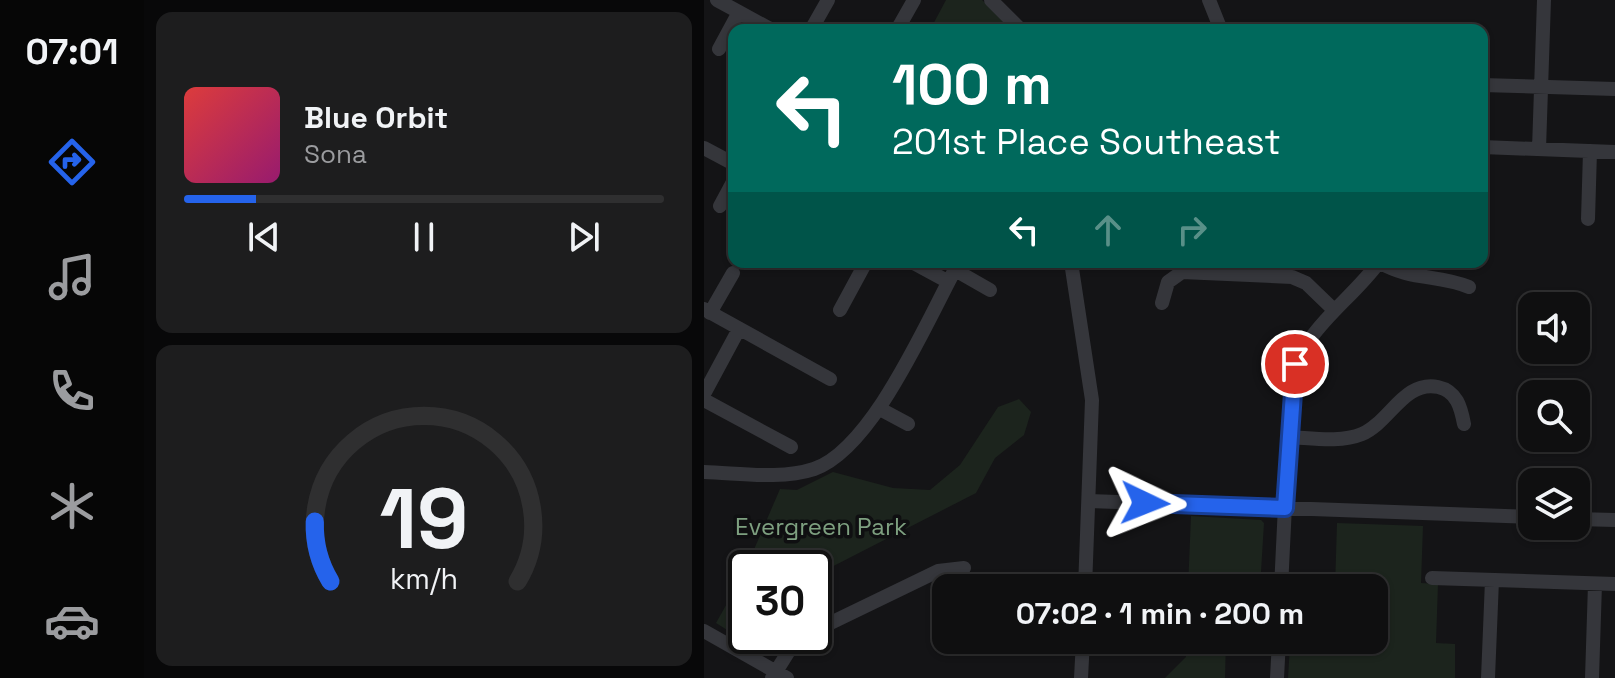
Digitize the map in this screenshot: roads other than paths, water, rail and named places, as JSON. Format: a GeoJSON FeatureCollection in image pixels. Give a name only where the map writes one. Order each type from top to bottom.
{"type":"FeatureCollection","features":[{"type":"Feature","properties":{"kind":"street"},"geometry":{"type":"LineString","coordinates":[[717,0],[737,7],[763,24]]}},
{"type":"Feature","properties":{"kind":"street"},"geometry":{"type":"LineString","coordinates":[[814,24],[828,0]]}},
{"type":"Feature","properties":{"kind":"street"},"geometry":{"type":"LineString","coordinates":[[900,24],[914,0]]}},
{"type":"Feature","properties":{"kind":"street"},"geometry":{"type":"LineString","coordinates":[[991,0],[1015,24]]}},
{"type":"Feature","properties":{"kind":"street"},"geometry":{"type":"LineString","coordinates":[[1209,0],[1219,24]]}},
{"type":"Feature","properties":{"kind":"street"},"geometry":{"type":"LineString","coordinates":[[1539,149],[1544,0]]}},
{"type":"Feature","properties":{"kind":"street"},"geometry":{"type":"LineString","coordinates":[[719,49],[728,28]]}},
{"type":"Feature","properties":{"kind":"street"},"geometry":{"type":"LineString","coordinates":[[1488,85],[1615,89]]}},
{"type":"Feature","properties":{"kind":"street"},"geometry":{"type":"LineString","coordinates":[[1488,147],[1615,152]]}},
{"type":"Feature","properties":{"kind":"street"},"geometry":{"type":"LineString","coordinates":[[704,148],[728,161]]}},
{"type":"Feature","properties":{"kind":"street"},"geometry":{"type":"LineString","coordinates":[[1588,219],[1590,151]]}},
{"type":"Feature","properties":{"kind":"street"},"geometry":{"type":"LineString","coordinates":[[720,206],[728,191]]}},
{"type":"Feature","properties":{"kind":"street"},"geometry":{"type":"LineString","coordinates":[[840,310],[863,268]]}},
{"type":"Feature","properties":{"kind":"street"},"geometry":{"type":"LineString","coordinates":[[1072,268],[1091,383],[1086,574]]}},
{"type":"Feature","properties":{"kind":"street"},"geometry":{"type":"LineString","coordinates":[[1282,574],[1295,364],[1315,328],[1373,268]]}},
{"type":"Feature","properties":{"kind":"street"},"geometry":{"type":"LineString","coordinates":[[1392,268],[1413,278],[1456,282],[1469,287]]}},
{"type":"Feature","properties":{"kind":"street"},"geometry":{"type":"LineString","coordinates":[[704,472],[786,474],[815,469],[840,456],[859,438],[880,409],[954,271],[990,290]]}},
{"type":"Feature","properties":{"kind":"street"},"geometry":{"type":"LineString","coordinates":[[1162,303],[1168,282],[1182,272],[1285,276],[1306,283],[1334,310]]}},
{"type":"Feature","properties":{"kind":"street"},"geometry":{"type":"LineString","coordinates":[[733,273],[707,311],[830,379]]}},
{"type":"Feature","properties":{"kind":"street"},"geometry":{"type":"LineString","coordinates":[[739,329],[704,397],[791,447]]}},
{"type":"Feature","properties":{"kind":"street"},"geometry":{"type":"LineString","coordinates":[[1289,437],[1338,439],[1366,433],[1408,394],[1425,386],[1443,388],[1455,396],[1464,424]]}},
{"type":"Feature","properties":{"kind":"street"},"geometry":{"type":"LineString","coordinates":[[880,409],[908,424]]}},
{"type":"Feature","properties":{"kind":"street"},"geometry":{"type":"LineString","coordinates":[[1089,501],[1518,516]]}},
{"type":"Feature","properties":{"kind":"street"},"geometry":{"type":"LineString","coordinates":[[1590,519],[1615,520]]}},
{"type":"Feature","properties":{"kind":"street"},"geometry":{"type":"LineString","coordinates":[[832,622],[938,571],[964,568]]}},
{"type":"Feature","properties":{"kind":"street"},"geometry":{"type":"LineString","coordinates":[[1432,578],[1615,584]]}},
{"type":"Feature","properties":{"kind":"street"},"geometry":{"type":"LineString","coordinates":[[1488,678],[1492,580]]}},
{"type":"Feature","properties":{"kind":"street"},"geometry":{"type":"LineString","coordinates":[[1592,678],[1595,584]]}},
{"type":"Feature","properties":{"kind":"street"},"geometry":{"type":"LineString","coordinates":[[704,631],[778,676],[788,654]]}},
{"type":"Feature","properties":{"kind":"street"},"geometry":{"type":"LineString","coordinates":[[1081,678],[1082,654]]}},
{"type":"Feature","properties":{"kind":"street"},"geometry":{"type":"LineString","coordinates":[[1277,678],[1278,654]]}},
{"type":"Feature","properties":{"kind":"park label","name":"Evergreen Park"},"geometry":{"type":"Point","coordinates":[821,526]}}]}
